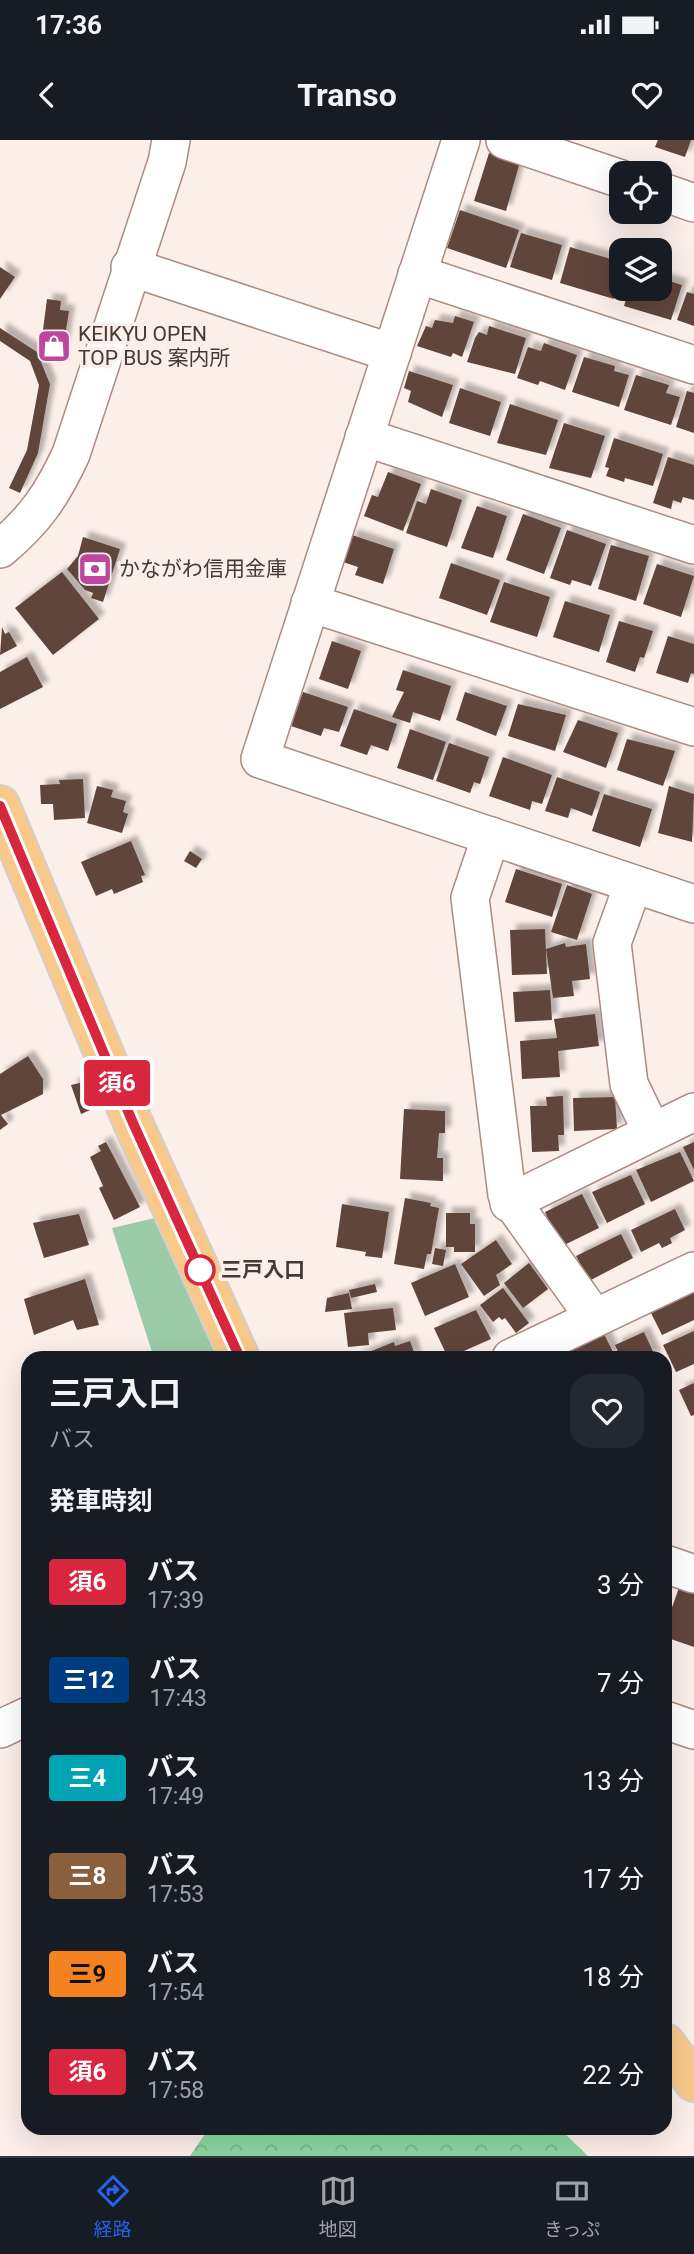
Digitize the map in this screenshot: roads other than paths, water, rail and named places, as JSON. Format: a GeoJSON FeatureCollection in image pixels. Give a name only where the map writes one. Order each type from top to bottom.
{"type":"FeatureCollection","features":[{"type":"Feature","properties":{"kind":"highway"},"geometry":{"type":"LineString","coordinates":[[0,806],[133,1123],[237,1351]]}},
{"type":"Feature","properties":{"kind":"highway"},"geometry":{"type":"LineString","coordinates":[[672,2052],[694,2082]]}},
{"type":"Feature","properties":{"kind":"street"},"geometry":{"type":"LineString","coordinates":[[0,550],[27,526],[53,493],[71,454],[130,267],[167,162],[171,140]]}},
{"type":"Feature","properties":{"kind":"street"},"geometry":{"type":"LineString","coordinates":[[461,140],[260,759],[694,904]]}},
{"type":"Feature","properties":{"kind":"street"},"geometry":{"type":"LineString","coordinates":[[505,140],[609,174]]}},
{"type":"Feature","properties":{"kind":"street"},"geometry":{"type":"LineString","coordinates":[[672,195],[694,202]]}},
{"type":"Feature","properties":{"kind":"street"},"geometry":{"type":"LineString","coordinates":[[130,267],[392,353]]}},
{"type":"Feature","properties":{"kind":"street"},"geometry":{"type":"LineString","coordinates":[[418,274],[694,365]]}},
{"type":"Feature","properties":{"kind":"street"},"geometry":{"type":"LineString","coordinates":[[364,437],[694,545]]}},
{"type":"Feature","properties":{"kind":"street"},"geometry":{"type":"LineString","coordinates":[[310,603],[694,727]]}},
{"type":"Feature","properties":{"kind":"street"},"geometry":{"type":"LineString","coordinates":[[491,836],[470,898],[509,1203],[594,1317]]}},
{"type":"Feature","properties":{"kind":"street"},"geometry":{"type":"LineString","coordinates":[[633,885],[612,943],[629,1084],[652,1132]]}},
{"type":"Feature","properties":{"kind":"street"},"geometry":{"type":"LineString","coordinates":[[509,1203],[694,1112]]}},
{"type":"Feature","properties":{"kind":"street"},"geometry":{"type":"LineString","coordinates":[[536,1351],[594,1317],[694,1271]]}},
{"type":"Feature","properties":{"kind":"street"},"geometry":{"type":"LineString","coordinates":[[672,1566],[694,1574]]}},
{"type":"Feature","properties":{"kind":"street"},"geometry":{"type":"LineString","coordinates":[[0,1729],[21,1719]]}},
{"type":"Feature","properties":{"kind":"street"},"geometry":{"type":"LineString","coordinates":[[672,1722],[694,1730]]}},
{"type":"Feature","properties":{"kind":"place","name":"KEIKYU OPEN TOP BUS 案内所"},"geometry":{"type":"Point","coordinates":[54,346]}},
{"type":"Feature","properties":{"kind":"place","name":"かながわ信用金庫"},"geometry":{"type":"Point","coordinates":[95,569]}},
{"type":"Feature","properties":{"kind":"place","name":"三戸入口"},"geometry":{"type":"Point","coordinates":[200,1270]}}]}
